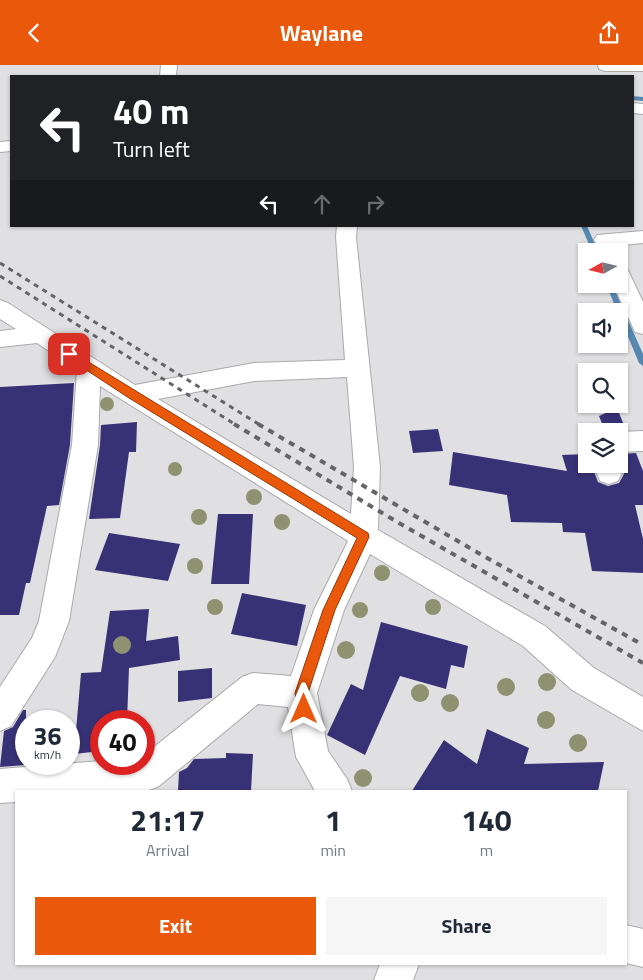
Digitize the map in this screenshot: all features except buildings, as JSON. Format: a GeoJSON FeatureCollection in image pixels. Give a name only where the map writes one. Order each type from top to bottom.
{"type":"FeatureCollection","features":[{"type":"Feature","properties":{"kind":"street"},"geometry":{"type":"LineString","coordinates":[[605,66],[643,66]]}},
{"type":"Feature","properties":{"kind":"street"},"geometry":{"type":"LineString","coordinates":[[334,790],[313,757],[301,693],[329,610],[364,537],[367,467],[346,237],[347,227]]}},
{"type":"Feature","properties":{"kind":"street"},"geometry":{"type":"LineString","coordinates":[[603,239],[643,237]]}},
{"type":"Feature","properties":{"kind":"street"},"geometry":{"type":"LineString","coordinates":[[628,287],[637,301],[643,326]]}},
{"type":"Feature","properties":{"kind":"street"},"geometry":{"type":"LineString","coordinates":[[0,308],[132,395],[364,537],[534,635],[583,679],[643,715]]}},
{"type":"Feature","properties":{"kind":"street"},"geometry":{"type":"LineString","coordinates":[[0,339],[41,335]]}},
{"type":"Feature","properties":{"kind":"street"},"geometry":{"type":"LineString","coordinates":[[0,715],[44,647],[54,621],[86,445],[89,367]]}},
{"type":"Feature","properties":{"kind":"street"},"geometry":{"type":"LineString","coordinates":[[132,395],[254,372],[358,368]]}},
{"type":"Feature","properties":{"kind":"street"},"geometry":{"type":"LineString","coordinates":[[628,442],[643,441]]}},
{"type":"Feature","properties":{"kind":"street"},"geometry":{"type":"LineString","coordinates":[[0,786],[147,775],[254,689],[301,693]]}},
{"type":"Feature","properties":{"kind":"street"},"geometry":{"type":"LineString","coordinates":[[627,944],[643,948]]}},
{"type":"Feature","properties":{"kind":"street"},"geometry":{"type":"LineString","coordinates":[[393,980],[400,965]]}},
{"type":"Feature","properties":{"kind":"waterway"},"geometry":{"type":"LineString","coordinates":[[634,98],[643,99]]}},
{"type":"Feature","properties":{"kind":"waterway"},"geometry":{"type":"LineString","coordinates":[[584,227],[591,243]]}},
{"type":"Feature","properties":{"kind":"waterway"},"geometry":{"type":"LineString","coordinates":[[613,293],[643,363]]}},
{"type":"Feature","properties":{"kind":"railway"},"geometry":{"type":"LineString","coordinates":[[0,263],[260,425]]}},
{"type":"Feature","properties":{"kind":"railway"},"geometry":{"type":"LineString","coordinates":[[0,276],[236,425]]}},
{"type":"Feature","properties":{"kind":"railway"},"geometry":{"type":"LineString","coordinates":[[234,424],[399,523],[643,663]]}},
{"type":"Feature","properties":{"kind":"railway"},"geometry":{"type":"LineString","coordinates":[[258,424],[480,554],[643,645]]}},
{"type":"Feature","properties":{"kind":"route"},"geometry":{"type":"LineString","coordinates":[[69,354],[132,395],[364,537],[329,610],[301,693],[304,709]]}}]}
